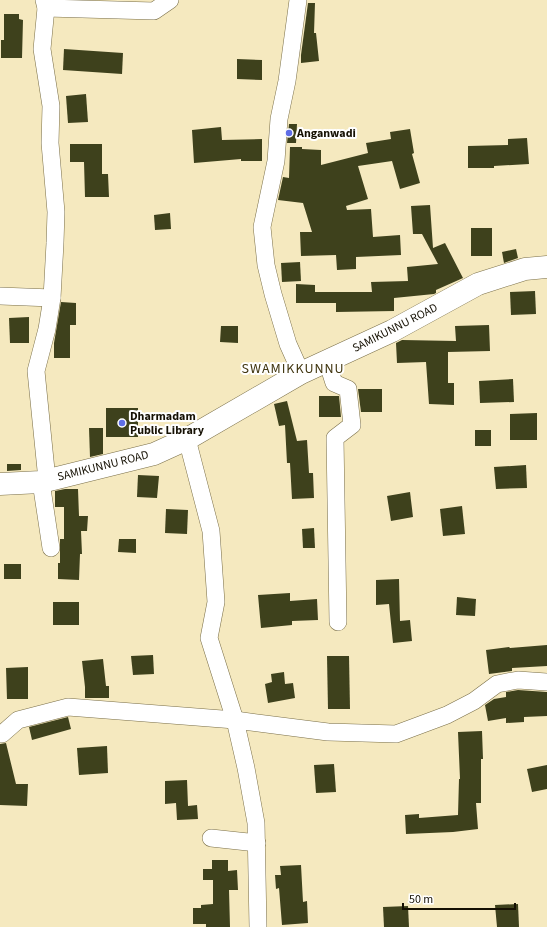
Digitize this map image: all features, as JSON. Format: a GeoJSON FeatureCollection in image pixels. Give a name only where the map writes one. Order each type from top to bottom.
{"type":"FeatureCollection","features":[{"type":"Feature","properties":{"kind":"main road","name":"SAMIKUNNU ROAD"},"geometry":{"type":"LineString","coordinates":[[0,484],[44,481],[154,454],[187,439],[301,373],[392,331],[478,284],[525,269],[547,266]]}},
{"type":"Feature","properties":{"kind":"street"},"geometry":{"type":"LineString","coordinates":[[51,548],[44,481],[36,371],[47,329],[52,298],[56,212],[50,143],[51,106],[42,48],[45,4],[154,10],[170,0]]}},
{"type":"Feature","properties":{"kind":"street"},"geometry":{"type":"LineString","coordinates":[[298,0],[287,81],[279,119],[276,161],[262,227],[266,265],[273,294],[288,344],[301,373]]}},
{"type":"Feature","properties":{"kind":"street"},"geometry":{"type":"LineString","coordinates":[[0,296],[52,298]]}},
{"type":"Feature","properties":{"kind":"street"},"geometry":{"type":"LineString","coordinates":[[327,361],[334,383],[348,389],[352,425],[335,438],[338,622]]}},
{"type":"Feature","properties":{"kind":"street"},"geometry":{"type":"LineString","coordinates":[[187,439],[211,531],[216,602],[209,638],[235,720],[256,823],[258,927]]}},
{"type":"Feature","properties":{"kind":"street"},"geometry":{"type":"LineString","coordinates":[[1,732],[18,720],[68,707],[235,720],[328,732],[396,734],[447,715],[474,701],[497,684],[518,680],[547,682]]}},
{"type":"Feature","properties":{"kind":"street"},"geometry":{"type":"LineString","coordinates":[[211,838],[257,843]]}},
{"type":"Feature","properties":{"kind":"building"},"geometry":{"type":"Polygon","coordinates":[[[308,3],[315,3],[314,33],[316,33],[319,61],[301,63],[301,55],[308,3]]]}},
{"type":"Feature","properties":{"kind":"building"},"geometry":{"type":"Polygon","coordinates":[[[4,14],[19,14],[19,19],[23,20],[22,58],[1,58],[1,40],[4,40],[4,14]]]}},
{"type":"Feature","properties":{"kind":"building"},"geometry":{"type":"Polygon","coordinates":[[[64,49],[123,53],[122,74],[63,70],[64,49]]]}},
{"type":"Feature","properties":{"kind":"building"},"geometry":{"type":"Polygon","coordinates":[[[237,59],[262,60],[262,80],[237,79],[237,59]]]}},
{"type":"Feature","properties":{"kind":"building"},"geometry":{"type":"Polygon","coordinates":[[[86,94],[88,122],[68,123],[66,96],[86,94]]]}},
{"type":"Feature","properties":{"kind":"building"},"geometry":{"type":"Polygon","coordinates":[[[289,124],[297,124],[296,143],[287,143],[289,124]]]}},
{"type":"Feature","properties":{"kind":"building"},"geometry":{"type":"Polygon","coordinates":[[[221,127],[222,140],[262,139],[262,161],[241,161],[241,159],[194,163],[192,130],[221,127]]]}},
{"type":"Feature","properties":{"kind":"building"},"geometry":{"type":"Polygon","coordinates":[[[410,129],[414,153],[412,154],[420,183],[400,189],[392,161],[358,166],[368,199],[346,206],[347,210],[371,209],[373,237],[400,235],[401,255],[356,257],[356,269],[337,270],[336,255],[301,256],[300,232],[312,232],[303,203],[278,200],[283,177],[289,178],[290,147],[321,150],[321,165],[368,153],[366,143],[391,139],[390,132],[410,129]]]}},
{"type":"Feature","properties":{"kind":"building"},"geometry":{"type":"Polygon","coordinates":[[[527,138],[529,164],[494,166],[494,168],[468,168],[468,146],[508,145],[508,139],[527,138]]]}},
{"type":"Feature","properties":{"kind":"building"},"geometry":{"type":"Polygon","coordinates":[[[70,144],[102,144],[102,174],[108,174],[109,197],[85,197],[84,162],[70,162],[70,144]]]}},
{"type":"Feature","properties":{"kind":"building"},"geometry":{"type":"Polygon","coordinates":[[[430,205],[433,248],[445,243],[463,278],[436,290],[436,293],[434,294],[394,298],[394,311],[336,312],[336,303],[296,303],[296,284],[315,285],[315,292],[372,292],[371,282],[408,281],[407,267],[438,264],[422,234],[413,234],[411,206],[430,205]]]}},
{"type":"Feature","properties":{"kind":"building"},"geometry":{"type":"Polygon","coordinates":[[[170,213],[171,229],[155,230],[154,215],[170,213]]]}},
{"type":"Feature","properties":{"kind":"building"},"geometry":{"type":"Polygon","coordinates":[[[471,228],[492,228],[492,256],[471,256],[471,228]]]}},
{"type":"Feature","properties":{"kind":"building"},"geometry":{"type":"Polygon","coordinates":[[[516,249],[518,258],[504,263],[502,252],[516,249]]]}},
{"type":"Feature","properties":{"kind":"building"},"geometry":{"type":"Polygon","coordinates":[[[300,262],[301,281],[282,282],[281,263],[300,262]]]}},
{"type":"Feature","properties":{"kind":"building"},"geometry":{"type":"Polygon","coordinates":[[[535,291],[536,314],[511,315],[510,292],[535,291]]]}},
{"type":"Feature","properties":{"kind":"building"},"geometry":{"type":"Polygon","coordinates":[[[61,302],[76,303],[76,325],[70,325],[70,358],[54,358],[54,343],[61,302]]]}},
{"type":"Feature","properties":{"kind":"building"},"geometry":{"type":"Polygon","coordinates":[[[29,317],[29,343],[10,343],[9,318],[29,317]]]}},
{"type":"Feature","properties":{"kind":"building"},"geometry":{"type":"Polygon","coordinates":[[[489,325],[490,351],[448,352],[448,383],[454,383],[454,405],[429,404],[426,362],[397,363],[396,343],[402,340],[456,341],[455,326],[489,325]]]}},
{"type":"Feature","properties":{"kind":"building"},"geometry":{"type":"Polygon","coordinates":[[[221,326],[238,326],[238,343],[220,342],[221,326]]]}},
{"type":"Feature","properties":{"kind":"building"},"geometry":{"type":"Polygon","coordinates":[[[513,379],[514,402],[480,403],[479,381],[513,379]]]}},
{"type":"Feature","properties":{"kind":"building"},"geometry":{"type":"Polygon","coordinates":[[[358,389],[382,389],[382,412],[361,412],[358,389]]]}},
{"type":"Feature","properties":{"kind":"building"},"geometry":{"type":"Polygon","coordinates":[[[319,396],[339,396],[341,417],[319,417],[319,396]]]}},
{"type":"Feature","properties":{"kind":"building"},"geometry":{"type":"Polygon","coordinates":[[[287,401],[297,441],[307,440],[309,473],[313,473],[314,498],[292,499],[290,463],[287,463],[285,425],[279,426],[274,404],[287,401]]]}},
{"type":"Feature","properties":{"kind":"building","name":"Dharmadam Public Library"},"geometry":{"type":"Polygon","coordinates":[[[106,408],[138,408],[138,437],[106,437],[106,408]]]}},
{"type":"Feature","properties":{"kind":"building"},"geometry":{"type":"Polygon","coordinates":[[[537,413],[537,440],[510,440],[510,414],[537,413]]]}},
{"type":"Feature","properties":{"kind":"building"},"geometry":{"type":"Polygon","coordinates":[[[89,428],[103,428],[103,454],[90,457],[89,428]]]}},
{"type":"Feature","properties":{"kind":"building"},"geometry":{"type":"Polygon","coordinates":[[[475,430],[491,430],[491,446],[475,446],[475,430]]]}},
{"type":"Feature","properties":{"kind":"building"},"geometry":{"type":"Polygon","coordinates":[[[7,464],[21,464],[21,470],[7,471],[7,464]]]}},
{"type":"Feature","properties":{"kind":"building"},"geometry":{"type":"Polygon","coordinates":[[[526,465],[527,488],[496,489],[494,467],[526,465]]]}},
{"type":"Feature","properties":{"kind":"building"},"geometry":{"type":"Polygon","coordinates":[[[138,475],[159,476],[157,498],[137,497],[138,475]]]}},
{"type":"Feature","properties":{"kind":"building"},"geometry":{"type":"Polygon","coordinates":[[[78,489],[79,516],[88,516],[87,531],[81,531],[82,554],[80,554],[79,580],[58,579],[60,539],[64,539],[64,507],[55,507],[55,491],[78,489]]]}},
{"type":"Feature","properties":{"kind":"building"},"geometry":{"type":"Polygon","coordinates":[[[410,492],[413,517],[391,521],[387,496],[410,492]]]}},
{"type":"Feature","properties":{"kind":"building"},"geometry":{"type":"Polygon","coordinates":[[[462,506],[465,534],[443,536],[440,509],[462,506]]]}},
{"type":"Feature","properties":{"kind":"building"},"geometry":{"type":"Polygon","coordinates":[[[166,509],[188,510],[187,534],[165,533],[166,509]]]}},
{"type":"Feature","properties":{"kind":"building"},"geometry":{"type":"Polygon","coordinates":[[[314,528],[315,548],[303,548],[302,529],[314,528]]]}},
{"type":"Feature","properties":{"kind":"building"},"geometry":{"type":"Polygon","coordinates":[[[119,539],[136,539],[136,553],[118,552],[119,539]]]}},
{"type":"Feature","properties":{"kind":"building"},"geometry":{"type":"Polygon","coordinates":[[[4,564],[21,564],[21,579],[4,579],[4,564]]]}},
{"type":"Feature","properties":{"kind":"building"},"geometry":{"type":"Polygon","coordinates":[[[399,579],[400,621],[410,620],[412,641],[393,643],[389,604],[376,605],[376,580],[399,579]]]}},
{"type":"Feature","properties":{"kind":"building"},"geometry":{"type":"Polygon","coordinates":[[[290,593],[290,601],[317,599],[318,620],[292,621],[292,625],[261,628],[258,595],[290,593]]]}},
{"type":"Feature","properties":{"kind":"building"},"geometry":{"type":"Polygon","coordinates":[[[457,597],[476,599],[475,616],[456,615],[457,597]]]}},
{"type":"Feature","properties":{"kind":"building"},"geometry":{"type":"Polygon","coordinates":[[[53,602],[79,602],[79,625],[53,625],[53,602]]]}},
{"type":"Feature","properties":{"kind":"building"},"geometry":{"type":"Polygon","coordinates":[[[547,645],[547,666],[512,668],[512,671],[489,674],[486,650],[547,645]]]}},
{"type":"Feature","properties":{"kind":"building"},"geometry":{"type":"Polygon","coordinates":[[[153,655],[154,674],[133,675],[131,656],[153,655]]]}},
{"type":"Feature","properties":{"kind":"building"},"geometry":{"type":"Polygon","coordinates":[[[327,656],[349,656],[350,709],[328,709],[327,656]]]}},
{"type":"Feature","properties":{"kind":"building"},"geometry":{"type":"Polygon","coordinates":[[[103,659],[106,686],[109,686],[109,698],[85,698],[82,661],[103,659]]]}},
{"type":"Feature","properties":{"kind":"building"},"geometry":{"type":"Polygon","coordinates":[[[28,667],[28,699],[7,699],[6,668],[28,667]]]}},
{"type":"Feature","properties":{"kind":"building"},"geometry":{"type":"Polygon","coordinates":[[[284,672],[285,684],[293,683],[295,698],[268,703],[265,684],[272,682],[271,674],[284,672]]]}},
{"type":"Feature","properties":{"kind":"building"},"geometry":{"type":"Polygon","coordinates":[[[518,690],[547,692],[547,716],[524,717],[524,722],[506,723],[506,718],[488,721],[485,705],[494,699],[506,697],[506,692],[518,690]]]}},
{"type":"Feature","properties":{"kind":"building"},"geometry":{"type":"Polygon","coordinates":[[[68,717],[71,729],[32,740],[29,727],[68,717]]]}},
{"type":"Feature","properties":{"kind":"building"},"geometry":{"type":"Polygon","coordinates":[[[482,731],[483,759],[481,759],[481,803],[476,803],[478,829],[453,832],[406,834],[405,815],[419,814],[419,818],[458,815],[460,779],[458,732],[482,731]]]}},
{"type":"Feature","properties":{"kind":"building"},"geometry":{"type":"Polygon","coordinates":[[[6,743],[16,784],[28,784],[27,806],[0,805],[0,744],[6,743]]]}},
{"type":"Feature","properties":{"kind":"building"},"geometry":{"type":"Polygon","coordinates":[[[107,746],[108,773],[79,775],[77,748],[107,746]]]}},
{"type":"Feature","properties":{"kind":"building"},"geometry":{"type":"Polygon","coordinates":[[[334,764],[336,792],[316,793],[314,765],[334,764]]]}},
{"type":"Feature","properties":{"kind":"building"},"geometry":{"type":"Polygon","coordinates":[[[547,765],[547,789],[532,792],[527,769],[547,765]]]}},
{"type":"Feature","properties":{"kind":"building"},"geometry":{"type":"Polygon","coordinates":[[[187,780],[188,806],[197,805],[198,819],[177,820],[176,803],[165,804],[165,781],[187,780]]]}},
{"type":"Feature","properties":{"kind":"building"},"geometry":{"type":"Polygon","coordinates":[[[212,860],[228,860],[228,871],[237,870],[238,890],[229,890],[230,927],[206,927],[206,924],[193,924],[193,908],[201,908],[201,905],[213,904],[213,880],[203,880],[203,869],[212,869],[212,860]]]}},
{"type":"Feature","properties":{"kind":"building"},"geometry":{"type":"Polygon","coordinates":[[[301,865],[303,902],[307,901],[308,923],[282,925],[279,888],[276,889],[275,875],[281,875],[280,866],[301,865]]]}},
{"type":"Feature","properties":{"kind":"building"},"geometry":{"type":"Polygon","coordinates":[[[518,904],[519,927],[497,927],[495,905],[518,904]]]}},
{"type":"Feature","properties":{"kind":"building"},"geometry":{"type":"Polygon","coordinates":[[[408,906],[409,927],[384,927],[383,907],[408,906]]]}},
{"type":"Feature","properties":{"kind":"place","name":"Anganwadi"},"geometry":{"type":"Point","coordinates":[289,133]}},
{"type":"Feature","properties":{"kind":"place","name":"Dharmadam Public Library"},"geometry":{"type":"Point","coordinates":[122,423]}},
{"type":"Feature","properties":{"kind":"district","name":"SWAMIKKUNNU"},"geometry":{"type":"Point","coordinates":[293,369]}}]}
